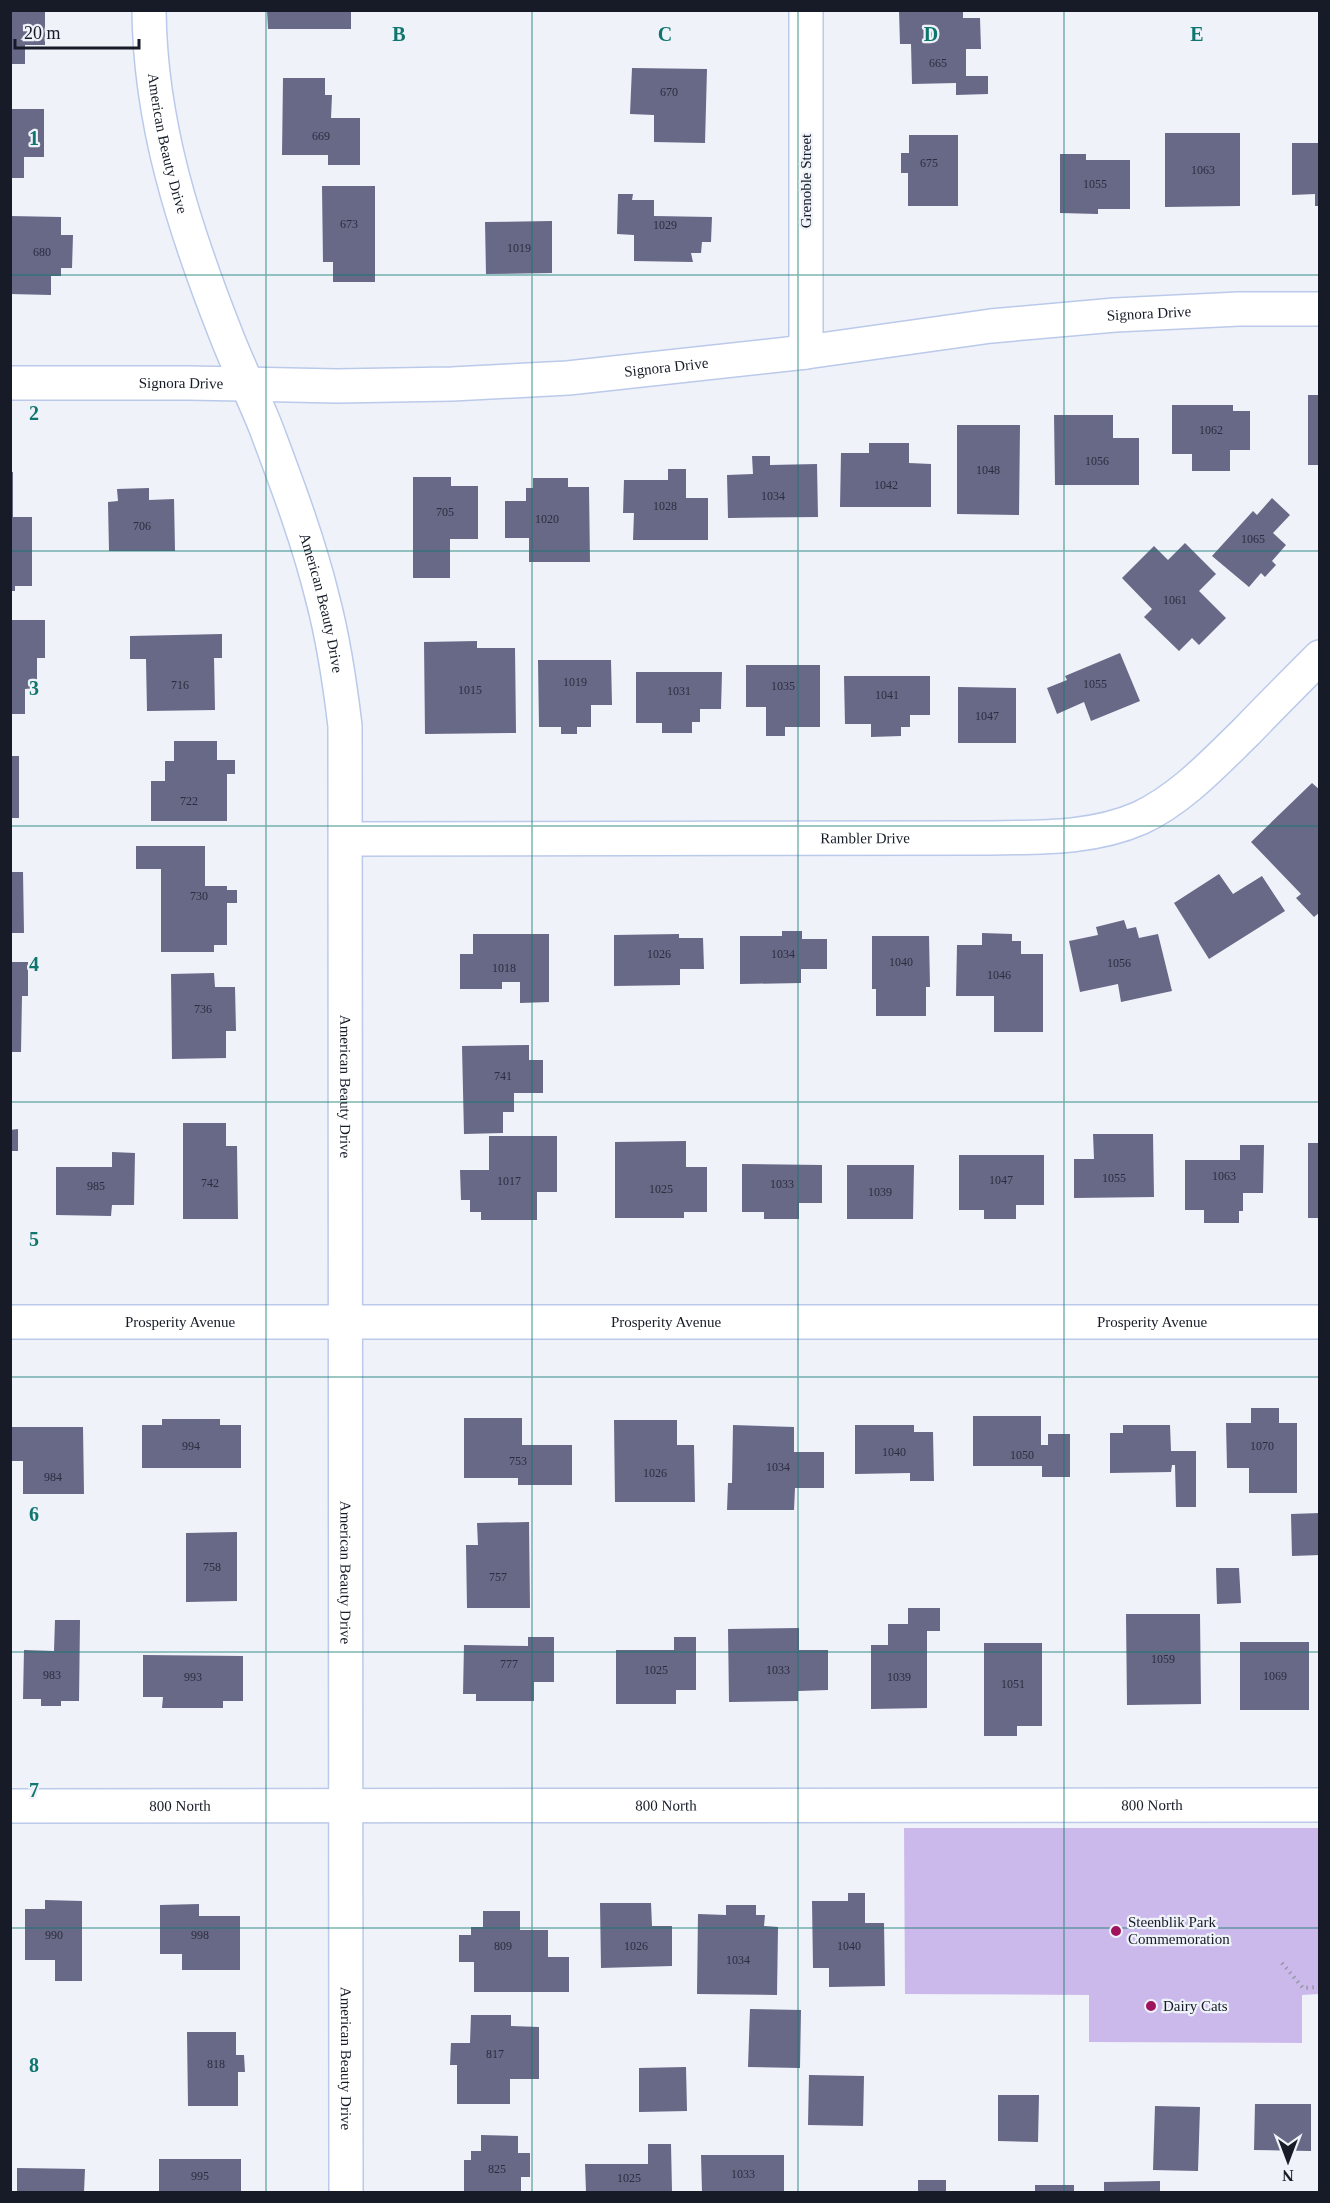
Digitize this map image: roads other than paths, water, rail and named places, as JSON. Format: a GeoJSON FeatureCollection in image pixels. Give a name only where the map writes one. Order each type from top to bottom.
{"type":"FeatureCollection","features":[{"type":"Feature","properties":{"kind":"street","name":"American Beauty Drive"},"geometry":{"type":"LineString","coordinates":[[148,10],[153,86],[164,150],[181,211],[225,333],[248,384],[299,520],[323,600],[335,655],[345,726],[346,2193]]}},
{"type":"Feature","properties":{"kind":"street","name":"Grenoble Street"},"geometry":{"type":"LineString","coordinates":[[806,10],[806,352]]}},
{"type":"Feature","properties":{"kind":"street","name":"Signora Drive"},"geometry":{"type":"LineString","coordinates":[[10,383],[311,386],[452,384],[568,378],[806,352],[991,326],[1104,316],[1239,309],[1320,309]]}},
{"type":"Feature","properties":{"kind":"street","name":"Rambler Drive"},"geometry":{"type":"LineString","coordinates":[[346,839],[982,838],[1064,836],[1092,831],[1140,818],[1181,791],[1206,771],[1320,657]]}},
{"type":"Feature","properties":{"kind":"street","name":"Prosperity Avenue"},"geometry":{"type":"LineString","coordinates":[[10,1322],[1320,1322]]}},
{"type":"Feature","properties":{"kind":"street","name":"800 North"},"geometry":{"type":"LineString","coordinates":[[10,1806],[1320,1805]]}},
{"type":"Feature","properties":{"kind":"place","name":"Steenblik Park Commemoration"},"geometry":{"type":"Point","coordinates":[1116,1931]}},
{"type":"Feature","properties":{"kind":"place","name":"Dairy Cats"},"geometry":{"type":"Point","coordinates":[1151,2006]}}]}
